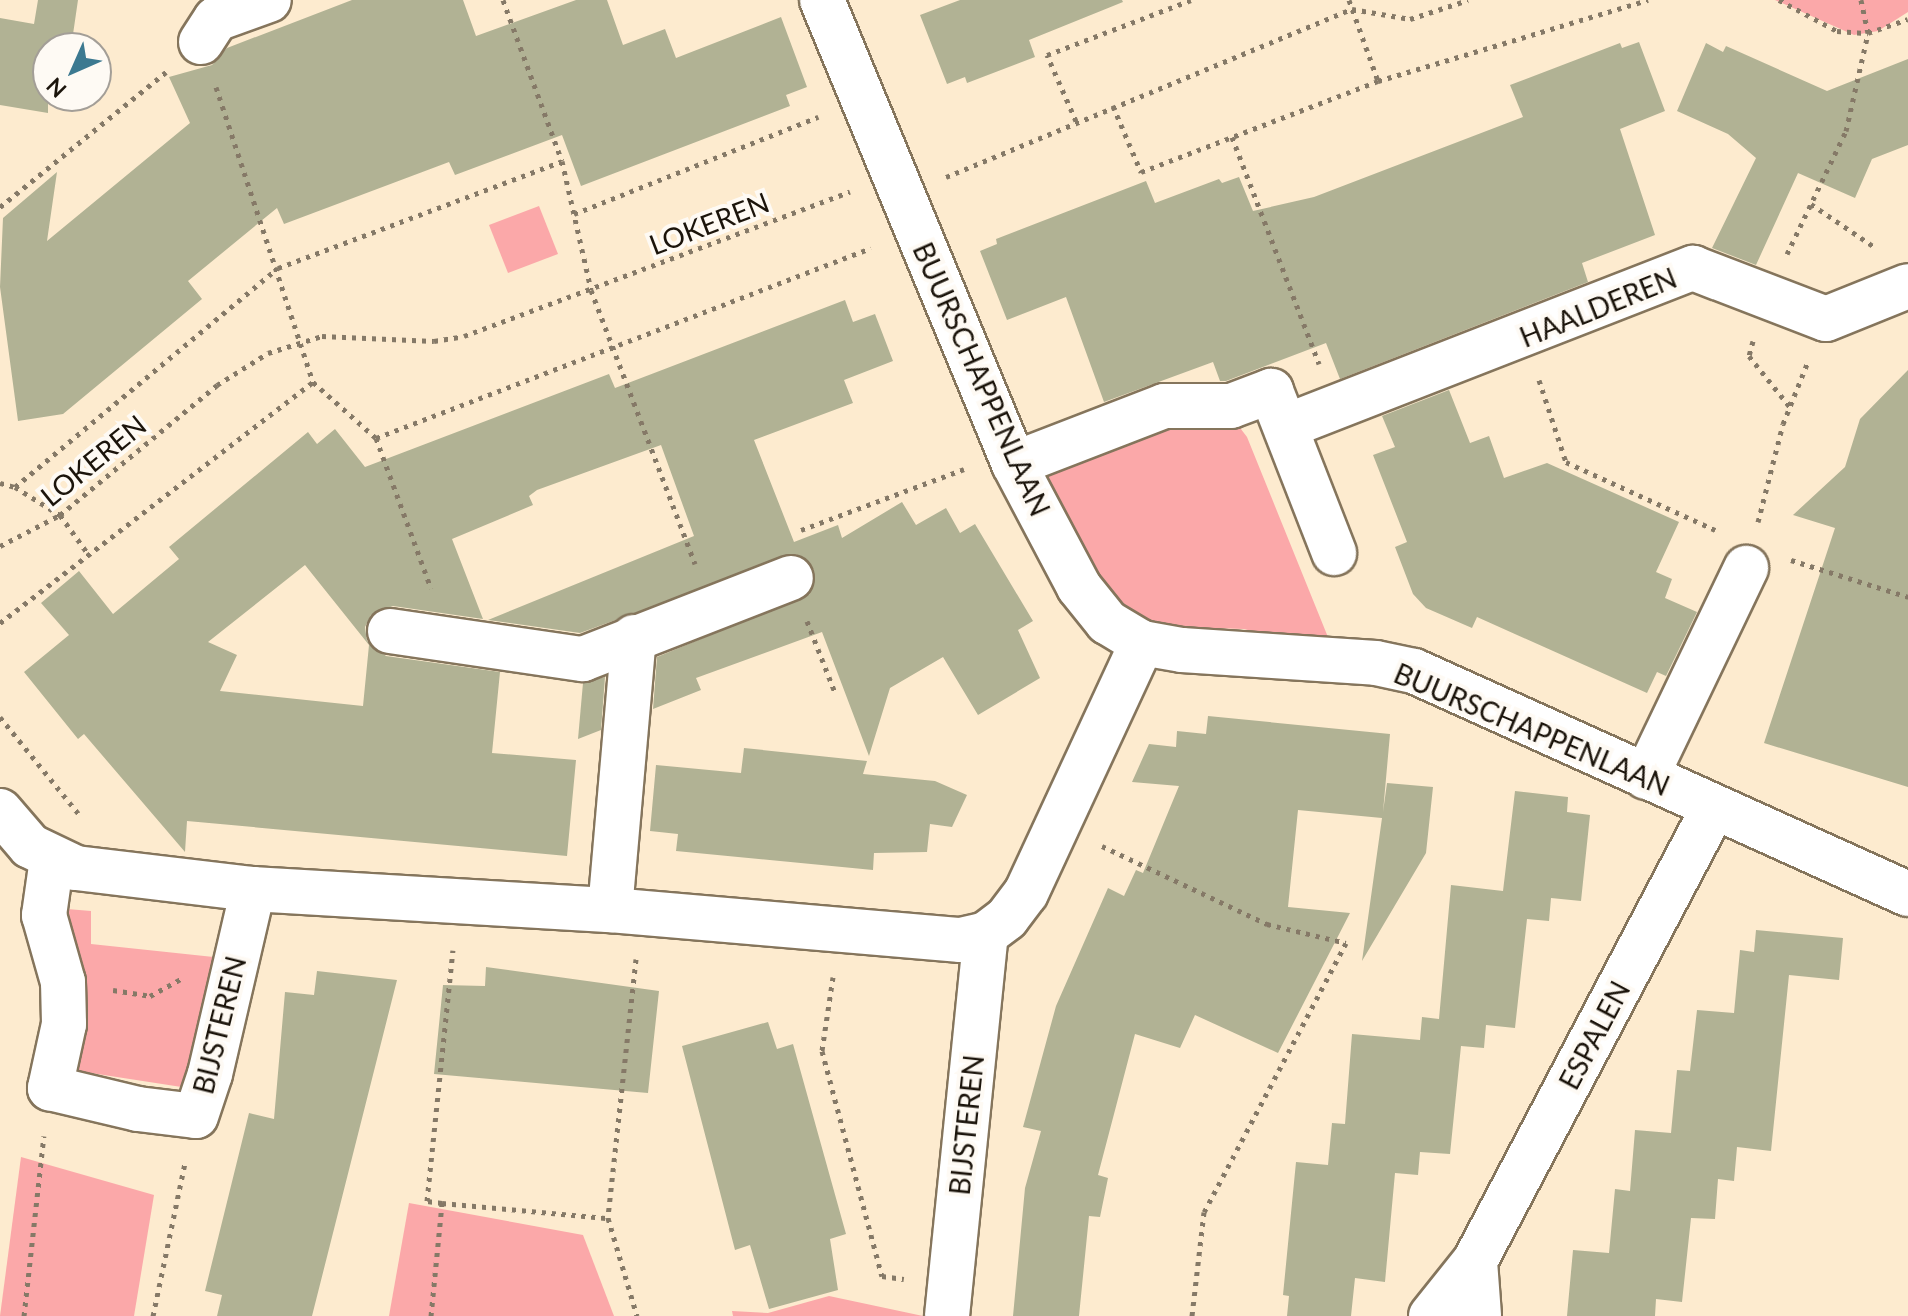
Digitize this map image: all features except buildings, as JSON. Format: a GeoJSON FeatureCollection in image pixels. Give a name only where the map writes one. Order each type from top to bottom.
{"type":"FeatureCollection","features":[{"type":"Feature","properties":{"kind":"street"},"geometry":{"type":"LineString","coordinates":[[201,42],[216,19],[269,0]]}},
{"type":"Feature","properties":{"kind":"street","name":"BUURSCHAPPENLAAN"},"geometry":{"type":"LineString","coordinates":[[822,0],[1011,458],[1079,587],[1107,622],[1142,643],[1376,663],[1414,671],[1713,809],[1908,894]]}},
{"type":"Feature","properties":{"kind":"street","name":"HAALDEREN"},"geometry":{"type":"LineString","coordinates":[[1287,426],[1525,337],[1693,268],[1826,319]]}},
{"type":"Feature","properties":{"kind":"street"},"geometry":{"type":"LineString","coordinates":[[1826,319],[1896,270]]}},
{"type":"Feature","properties":{"kind":"street"},"geometry":{"type":"LineString","coordinates":[[1011,458],[1164,406],[1231,406],[1271,391],[1334,553]]}},
{"type":"Feature","properties":{"kind":"street"},"geometry":{"type":"LineString","coordinates":[[1646,777],[1750,557]]}},
{"type":"Feature","properties":{"kind":"street"},"geometry":{"type":"LineString","coordinates":[[390,631],[583,659],[791,578]]}},
{"type":"Feature","properties":{"kind":"street"},"geometry":{"type":"LineString","coordinates":[[626,911],[634,637]]}},
{"type":"Feature","properties":{"kind":"street"},"geometry":{"type":"LineString","coordinates":[[0,811],[30,846],[76,868],[253,889],[626,911],[840,928],[925,941],[986,934],[1007,918],[1026,893],[1142,643]]}},
{"type":"Feature","properties":{"kind":"street","name":"ESPALEN"},"geometry":{"type":"LineString","coordinates":[[1431,1316],[1475,1261],[1713,809]]}},
{"type":"Feature","properties":{"kind":"street"},"geometry":{"type":"LineString","coordinates":[[50,1088],[64,1024],[63,982],[44,915],[52,859]]}},
{"type":"Feature","properties":{"kind":"street","name":"BIJSTEREN"},"geometry":{"type":"LineString","coordinates":[[50,1088],[138,1109],[196,1116],[253,889]]}},
{"type":"Feature","properties":{"kind":"street","name":"BIJSTEREN"},"geometry":{"type":"LineString","coordinates":[[948,1300],[986,934]]}},
{"type":"Feature","properties":{"kind":"street"},"geometry":{"type":"LineString","coordinates":[[1475,1261],[1479,1316]]}},
{"type":"Feature","properties":{"kind":"path"},"geometry":{"type":"LineString","coordinates":[[503,0],[562,161],[591,290],[711,607]]}},
{"type":"Feature","properties":{"kind":"path"},"geometry":{"type":"LineString","coordinates":[[1076,121],[1047,55],[1191,0]]}},
{"type":"Feature","properties":{"kind":"path"},"geometry":{"type":"LineString","coordinates":[[1349,0],[1378,81]]}},
{"type":"Feature","properties":{"kind":"path"},"geometry":{"type":"LineString","coordinates":[[1352,9],[1410,19],[1468,0]]}},
{"type":"Feature","properties":{"kind":"path"},"geometry":{"type":"LineString","coordinates":[[1113,106],[1141,172],[1378,81],[1648,0]]}},
{"type":"Feature","properties":{"kind":"path"},"geometry":{"type":"LineString","coordinates":[[1779,0],[1837,31],[1868,33],[1908,19]]}},
{"type":"Feature","properties":{"kind":"path"},"geometry":{"type":"LineString","coordinates":[[1790,407],[1749,356],[1767,294],[1846,131],[1868,33],[1861,0]]}},
{"type":"Feature","properties":{"kind":"path","name":"LOKEREN"},"geometry":{"type":"LineString","coordinates":[[0,546],[60,515],[217,385],[268,353],[303,339],[434,341],[464,336],[846,192],[937,180],[1352,9]]}},
{"type":"Feature","properties":{"kind":"path"},"geometry":{"type":"LineString","coordinates":[[0,207],[201,42],[303,339],[313,382],[376,438],[450,642]]}},
{"type":"Feature","properties":{"kind":"path"},"geometry":{"type":"LineString","coordinates":[[574,214],[863,99]]}},
{"type":"Feature","properties":{"kind":"path"},"geometry":{"type":"LineString","coordinates":[[1232,137],[1336,410]]}},
{"type":"Feature","properties":{"kind":"path"},"geometry":{"type":"LineString","coordinates":[[15,487],[278,268],[562,161]]}},
{"type":"Feature","properties":{"kind":"path"},"geometry":{"type":"LineString","coordinates":[[1811,204],[1896,270]]}},
{"type":"Feature","properties":{"kind":"path"},"geometry":{"type":"LineString","coordinates":[[376,438],[918,230]]}},
{"type":"Feature","properties":{"kind":"path"},"geometry":{"type":"LineString","coordinates":[[1750,557],[1790,407],[1826,319]]}},
{"type":"Feature","properties":{"kind":"path"},"geometry":{"type":"LineString","coordinates":[[1525,337],[1566,462],[1750,557],[1908,597]]}},
{"type":"Feature","properties":{"kind":"path"},"geometry":{"type":"LineString","coordinates":[[0,623],[313,382]]}},
{"type":"Feature","properties":{"kind":"path"},"geometry":{"type":"LineString","coordinates":[[836,695],[791,578],[780,538],[1011,458]]}},
{"type":"Feature","properties":{"kind":"path"},"geometry":{"type":"LineString","coordinates":[[0,483],[15,487],[60,515],[89,555]]}},
{"type":"Feature","properties":{"kind":"path"},"geometry":{"type":"LineString","coordinates":[[0,717],[126,873]]}},
{"type":"Feature","properties":{"kind":"path"},"geometry":{"type":"LineString","coordinates":[[1057,825],[1267,924],[1346,943],[1204,1212],[1192,1316]]}},
{"type":"Feature","properties":{"kind":"path"},"geometry":{"type":"LineString","coordinates":[[458,900],[427,1201],[608,1218]]}},
{"type":"Feature","properties":{"kind":"path"},"geometry":{"type":"LineString","coordinates":[[626,911],[608,1218],[637,1316]]}},
{"type":"Feature","properties":{"kind":"path"},"geometry":{"type":"LineString","coordinates":[[840,928],[822,1051],[882,1276],[948,1300]]}},
{"type":"Feature","properties":{"kind":"path"},"geometry":{"type":"LineString","coordinates":[[63,982],[150,996],[200,969],[233,973]]}},
{"type":"Feature","properties":{"kind":"path"},"geometry":{"type":"LineString","coordinates":[[24,1316],[50,1088]]}},
{"type":"Feature","properties":{"kind":"path"},"geometry":{"type":"LineString","coordinates":[[153,1316],[196,1116]]}},
{"type":"Feature","properties":{"kind":"path"},"geometry":{"type":"LineString","coordinates":[[431,1316],[442,1203]]}},
{"type":"Feature","properties":{"kind":"shaded area"},"geometry":{"type":"Polygon","coordinates":[[[1775,0],[1908,0],[1908,12],[1878,31],[1854,35],[1775,0]]]}},
{"type":"Feature","properties":{"kind":"shaded area"},"geometry":{"type":"Polygon","coordinates":[[[539,206],[558,254],[508,273],[489,225],[539,206]]]}},
{"type":"Feature","properties":{"kind":"shaded area"},"geometry":{"type":"Polygon","coordinates":[[[1212,391],[1247,437],[1334,652],[1244,629],[1150,626],[1095,586],[1039,464],[1212,391]]]}},
{"type":"Feature","properties":{"kind":"shaded area"},"geometry":{"type":"Polygon","coordinates":[[[67,909],[91,911],[91,944],[223,958],[188,1088],[78,1071],[83,996],[68,943],[67,909]]]}},
{"type":"Feature","properties":{"kind":"shaded area"},"geometry":{"type":"Polygon","coordinates":[[[21,1157],[154,1195],[134,1316],[0,1316],[21,1157]]]}},
{"type":"Feature","properties":{"kind":"shaded area"},"geometry":{"type":"Polygon","coordinates":[[[409,1203],[583,1235],[614,1316],[389,1316],[409,1203]]]}},
{"type":"Feature","properties":{"kind":"shaded area"},"geometry":{"type":"Polygon","coordinates":[[[829,1296],[923,1316],[733,1316],[732,1311],[768,1313],[829,1296]]]}}]}
